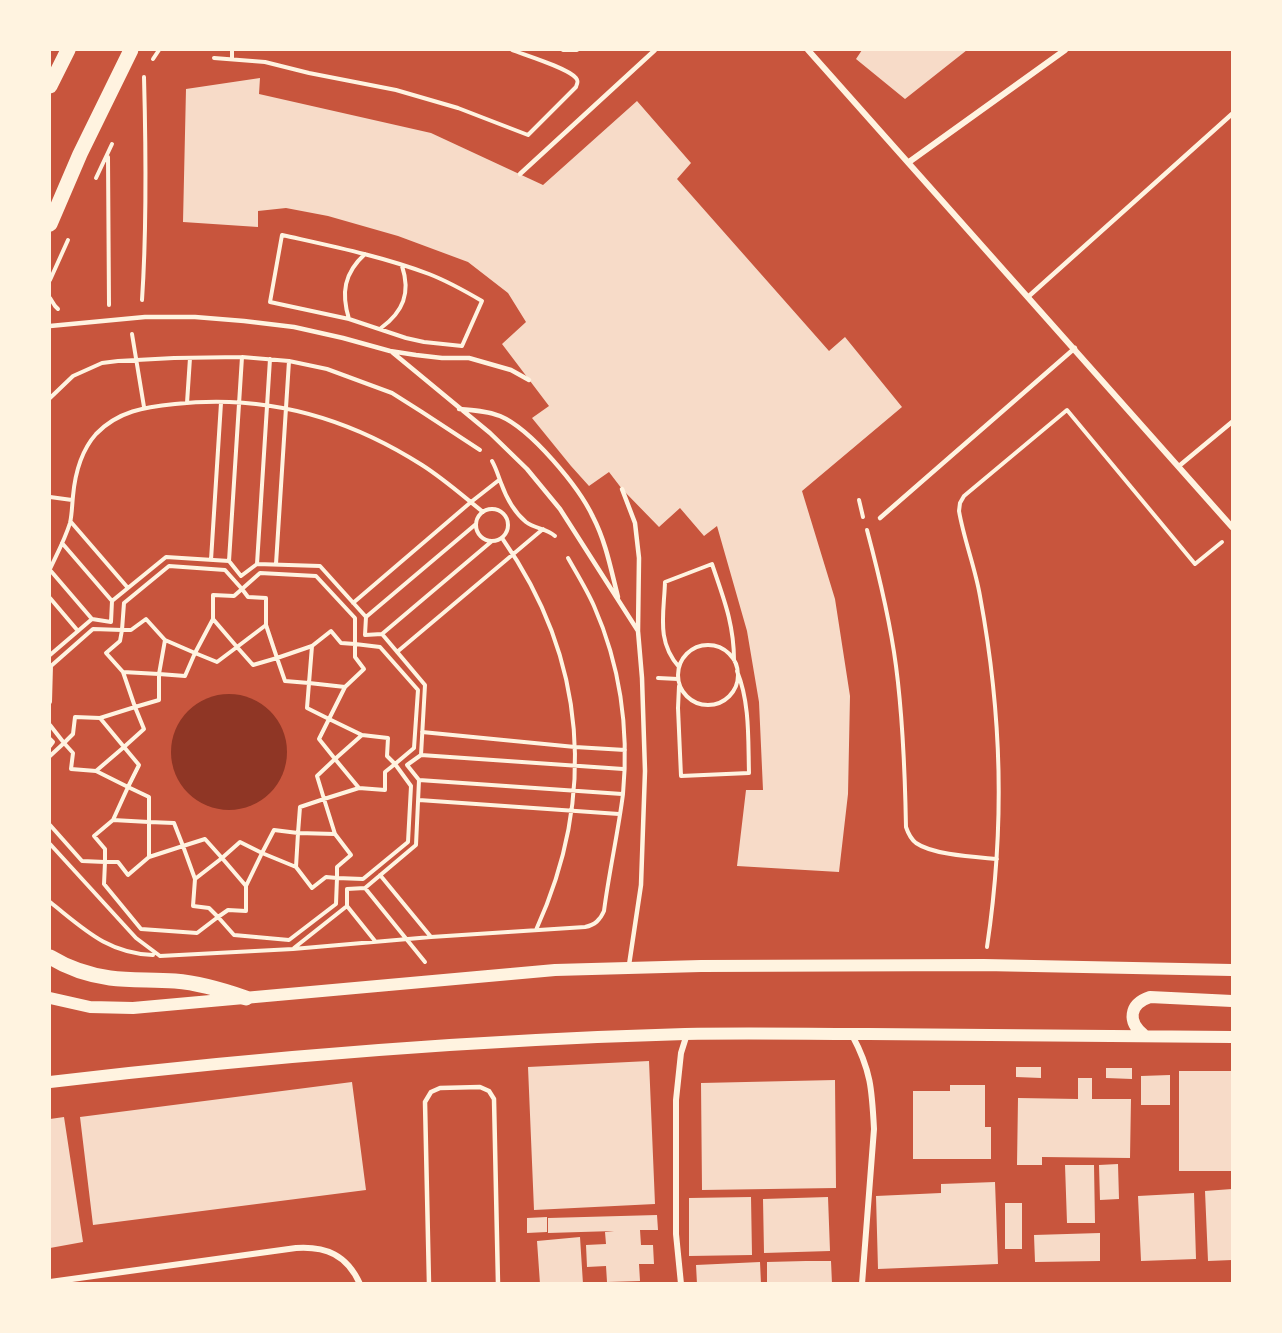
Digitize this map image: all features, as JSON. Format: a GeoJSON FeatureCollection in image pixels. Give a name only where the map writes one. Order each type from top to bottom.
{"type":"FeatureCollection","features":[{"type":"Feature","properties":{"kind":"main road"},"geometry":{"type":"LineString","coordinates":[[50,86],[68,50]]}},
{"type":"Feature","properties":{"kind":"main road"},"geometry":{"type":"LineString","coordinates":[[50,224],[80,154],[131,50]]}},
{"type":"Feature","properties":{"kind":"main road"},"geometry":{"type":"LineString","coordinates":[[50,957],[86,973],[120,979],[194,983],[246,998]]}},
{"type":"Feature","properties":{"kind":"main road"},"geometry":{"type":"LineString","coordinates":[[50,998],[90,1007],[133,1008],[555,970],[984,965],[1233,970]]}},
{"type":"Feature","properties":{"kind":"main road"},"geometry":{"type":"LineString","coordinates":[[1144,1035],[1133,1023],[1133,1014],[1141,1000],[1150,997],[1233,1001]]}},
{"type":"Feature","properties":{"kind":"main road"},"geometry":{"type":"LineString","coordinates":[[50,1082],[154,1069],[367,1050],[687,1034],[1233,1037]]}},
{"type":"Feature","properties":{"kind":"street"},"geometry":{"type":"LineString","coordinates":[[808,50],[1233,527]]}},
{"type":"Feature","properties":{"kind":"street"},"geometry":{"type":"LineString","coordinates":[[909,162],[1065,50]]}},
{"type":"Feature","properties":{"kind":"street"},"geometry":{"type":"LineString","coordinates":[[681,1284],[676,1234],[676,1100],[681,1053],[687,1034]]}},
{"type":"Feature","properties":{"kind":"street"},"geometry":{"type":"LineString","coordinates":[[852,1034],[867,1067],[872,1086],[874,1129],[862,1284]]}},
{"type":"Feature","properties":{"kind":"street"},"geometry":{"type":"LineString","coordinates":[[50,1282],[312,1247],[329,1251],[344,1260],[355,1273],[360,1284]]}},
{"type":"Feature","properties":{"kind":"lane"},"geometry":{"type":"LineString","coordinates":[[520,174],[655,50]]}},
{"type":"Feature","properties":{"kind":"lane"},"geometry":{"type":"LineString","coordinates":[[1029,296],[1233,114]]}},
{"type":"Feature","properties":{"kind":"lane"},"geometry":{"type":"LineString","coordinates":[[50,326],[145,317],[195,317],[244,321],[294,327],[390,351],[442,358],[469,358],[511,370],[529,380]]}},
{"type":"Feature","properties":{"kind":"lane"},"geometry":{"type":"LineString","coordinates":[[880,518],[1075,348]]}},
{"type":"Feature","properties":{"kind":"lane"},"geometry":{"type":"LineString","coordinates":[[390,351],[509,450],[544,489],[560,509],[638,631]]}},
{"type":"Feature","properties":{"kind":"lane"},"geometry":{"type":"LineString","coordinates":[[459,409],[480,410],[517,425],[576,488],[600,533],[620,602]]}},
{"type":"Feature","properties":{"kind":"lane"},"geometry":{"type":"LineString","coordinates":[[1179,466],[1233,422]]}},
{"type":"Feature","properties":{"kind":"lane"},"geometry":{"type":"LineString","coordinates":[[622,489],[635,523],[639,558],[638,631],[644,725],[641,885],[629,969]]}},
{"type":"Feature","properties":{"kind":"lane"},"geometry":{"type":"LineString","coordinates":[[429,1284],[425,1102],[430,1092],[440,1088],[480,1087],[489,1091],[494,1099],[498,1284]]}},
{"type":"Feature","properties":{"kind":"path"},"geometry":{"type":"LineString","coordinates":[[232,50],[232,59]]}},
{"type":"Feature","properties":{"kind":"path"},"geometry":{"type":"LineString","coordinates":[[214,58],[265,62],[396,90],[458,108],[528,135],[578,83],[576,78],[562,69],[512,50]]}},
{"type":"Feature","properties":{"kind":"path"},"geometry":{"type":"LineString","coordinates":[[563,50],[577,50]]}},
{"type":"Feature","properties":{"kind":"path"},"geometry":{"type":"LineString","coordinates":[[142,300],[146,150],[144,76]]}},
{"type":"Feature","properties":{"kind":"path"},"geometry":{"type":"LineString","coordinates":[[108,153],[109,306],[120,304]]}},
{"type":"Feature","properties":{"kind":"path"},"geometry":{"type":"LineString","coordinates":[[282,235],[366,254],[402,265],[430,274],[482,301],[462,346],[406,338],[349,319],[270,302],[282,235]]}},
{"type":"Feature","properties":{"kind":"path"},"geometry":{"type":"LineString","coordinates":[[349,319],[345,308],[346,284],[356,262],[366,254]]}},
{"type":"Feature","properties":{"kind":"path"},"geometry":{"type":"LineString","coordinates":[[381,328],[394,316],[404,301],[406,276],[402,265]]}},
{"type":"Feature","properties":{"kind":"path"},"geometry":{"type":"LineString","coordinates":[[50,298],[61,310]]}},
{"type":"Feature","properties":{"kind":"path"},"geometry":{"type":"LineString","coordinates":[[129,318],[144,407]]}},
{"type":"Feature","properties":{"kind":"path"},"geometry":{"type":"LineString","coordinates":[[50,398],[73,376],[102,363],[242,357],[289,361],[327,369],[392,393],[487,454],[493,462],[512,506],[519,515],[527,523],[544,529],[557,538]]}},
{"type":"Feature","properties":{"kind":"path"},"geometry":{"type":"LineString","coordinates":[[242,357],[229,561],[242,576],[257,564],[320,566],[366,617],[365,635],[382,634],[492,541],[502,538],[507,533],[508,520],[504,514],[494,509],[483,512],[476,524],[480,536],[492,541]]}},
{"type":"Feature","properties":{"kind":"path"},"geometry":{"type":"LineString","coordinates":[[187,403],[190,358]]}},
{"type":"Feature","properties":{"kind":"path"},"geometry":{"type":"LineString","coordinates":[[257,564],[270,359]]}},
{"type":"Feature","properties":{"kind":"path"},"geometry":{"type":"LineString","coordinates":[[276,564],[289,361]]}},
{"type":"Feature","properties":{"kind":"path"},"geometry":{"type":"LineString","coordinates":[[62,543],[112,601],[111,622],[92,619],[50,569],[71,522],[77,470],[88,445],[106,424],[144,407],[187,403],[267,405],[332,420],[394,448],[424,466],[483,512]]}},
{"type":"Feature","properties":{"kind":"path"},"geometry":{"type":"LineString","coordinates":[[211,560],[221,403]]}},
{"type":"Feature","properties":{"kind":"path"},"geometry":{"type":"LineString","coordinates":[[984,965],[997,859],[1000,806],[999,752],[989,645],[980,592],[959,511],[960,503],[964,496],[1067,410],[1196,564],[1225,540]]}},
{"type":"Feature","properties":{"kind":"path"},"geometry":{"type":"LineString","coordinates":[[353,603],[499,480]]}},
{"type":"Feature","properties":{"kind":"path"},"geometry":{"type":"LineString","coordinates":[[50,497],[72,500]]}},
{"type":"Feature","properties":{"kind":"path"},"geometry":{"type":"LineString","coordinates":[[859,500],[880,582],[896,664],[904,747],[906,827],[909,835],[923,847],[997,859]]}},
{"type":"Feature","properties":{"kind":"path"},"geometry":{"type":"LineString","coordinates":[[71,522],[128,588]]}},
{"type":"Feature","properties":{"kind":"path"},"geometry":{"type":"LineString","coordinates":[[366,617],[476,524]]}},
{"type":"Feature","properties":{"kind":"path"},"geometry":{"type":"LineString","coordinates":[[397,652],[544,529]]}},
{"type":"Feature","properties":{"kind":"path"},"geometry":{"type":"LineString","coordinates":[[502,538],[531,582],[545,613],[567,679],[573,712],[575,790],[567,842],[549,901],[536,930]]}},
{"type":"Feature","properties":{"kind":"path"},"geometry":{"type":"LineString","coordinates":[[50,902],[100,941],[120,950],[160,956],[293,949],[375,941],[585,927],[595,923],[604,911],[622,794],[625,750],[620,690],[607,639],[594,605],[563,548]]}},
{"type":"Feature","properties":{"kind":"path"},"geometry":{"type":"LineString","coordinates":[[112,601],[166,557],[229,561]]}},
{"type":"Feature","properties":{"kind":"path"},"geometry":{"type":"LineString","coordinates":[[678,667],[671,658],[663,637],[665,582],[712,564],[732,628],[734,660],[747,705],[749,772],[681,776],[678,667],[684,656],[704,645],[715,646],[726,651],[734,660]]}},
{"type":"Feature","properties":{"kind":"path"},"geometry":{"type":"LineString","coordinates":[[96,771],[144,729],[123,672],[106,653],[120,641],[124,603],[169,566],[225,570],[248,597],[266,598],[266,625],[285,681],[345,687]]}},
{"type":"Feature","properties":{"kind":"path"},"geometry":{"type":"LineString","coordinates":[[123,672],[185,676],[213,619],[213,595],[234,596],[260,573],[316,576],[355,618],[355,657],[364,669],[345,687],[319,739],[359,788]]}},
{"type":"Feature","properties":{"kind":"path"},"geometry":{"type":"LineString","coordinates":[[50,598],[78,631]]}},
{"type":"Feature","properties":{"kind":"path"},"geometry":{"type":"LineString","coordinates":[[50,655],[92,619]]}},
{"type":"Feature","properties":{"kind":"path"},"geometry":{"type":"LineString","coordinates":[[50,702],[51,666],[93,629],[131,630],[146,619],[165,640],[217,662],[266,625]]}},
{"type":"Feature","properties":{"kind":"path"},"geometry":{"type":"LineString","coordinates":[[213,619],[253,665],[312,646],[331,632],[341,643],[380,646],[418,690],[414,748],[385,772],[385,790],[359,788],[300,807],[296,867]]}},
{"type":"Feature","properties":{"kind":"path"},"geometry":{"type":"LineString","coordinates":[[382,634],[425,685],[420,755]]}},
{"type":"Feature","properties":{"kind":"path"},"geometry":{"type":"LineString","coordinates":[[50,756],[73,734],[75,717],[100,718],[159,700],[159,674],[165,640]]}},
{"type":"Feature","properties":{"kind":"path"},"geometry":{"type":"LineString","coordinates":[[195,879],[240,842],[262,854],[296,867],[312,888],[326,877],[363,879],[408,842],[411,786],[387,756],[388,738],[362,735],[307,708],[312,646]]}},
{"type":"Feature","properties":{"kind":"path"},"geometry":{"type":"LineString","coordinates":[[679,686],[694,702],[704,705],[715,704],[725,700],[732,692],[737,682],[737,671]]}},
{"type":"Feature","properties":{"kind":"path"},"geometry":{"type":"LineString","coordinates":[[100,718],[139,765],[112,820],[94,836],[105,849],[104,884],[141,929],[197,933],[228,910],[246,911],[246,886],[273,830],[335,834]]}},
{"type":"Feature","properties":{"kind":"path"},"geometry":{"type":"LineString","coordinates":[[50,725],[73,753],[71,769],[96,771],[149,797],[149,857]]}},
{"type":"Feature","properties":{"kind":"path"},"geometry":{"type":"LineString","coordinates":[[422,732],[625,750]]}},
{"type":"Feature","properties":{"kind":"path"},"geometry":{"type":"LineString","coordinates":[[112,820],[174,823],[195,879],[193,906],[209,908],[234,935],[289,940],[336,904],[338,867],[351,855],[335,834],[317,776],[362,735]]}},
{"type":"Feature","properties":{"kind":"path"},"geometry":{"type":"LineString","coordinates":[[50,739],[52,742],[50,746]]}},
{"type":"Feature","properties":{"kind":"path"},"geometry":{"type":"LineString","coordinates":[[375,941],[347,906],[347,889],[365,888],[416,845],[419,780],[407,765],[420,755],[624,769]]}},
{"type":"Feature","properties":{"kind":"path"},"geometry":{"type":"LineString","coordinates":[[419,780],[622,794]]}},
{"type":"Feature","properties":{"kind":"path"},"geometry":{"type":"LineString","coordinates":[[419,800],[619,814]]}},
{"type":"Feature","properties":{"kind":"path"},"geometry":{"type":"LineString","coordinates":[[50,825],[82,861],[118,862],[128,874],[149,857],[205,839],[246,886]]}},
{"type":"Feature","properties":{"kind":"path"},"geometry":{"type":"LineString","coordinates":[[50,844],[136,938],[160,956]]}},
{"type":"Feature","properties":{"kind":"path"},"geometry":{"type":"LineString","coordinates":[[380,875],[431,937]]}},
{"type":"Feature","properties":{"kind":"path"},"geometry":{"type":"LineString","coordinates":[[365,888],[439,980]]}},
{"type":"Feature","properties":{"kind":"path"},"geometry":{"type":"LineString","coordinates":[[293,949],[347,906]]}},
{"type":"Feature","properties":{"kind":"shaded area"},"geometry":{"type":"Polygon","coordinates":[[[229,694],[251,699],[270,711],[282,730],[287,752],[282,774],[270,793],[251,805],[229,810],[207,805],[188,793],[176,774],[171,752],[176,730],[188,711],[207,699],[229,694]]]}},
{"type":"Feature","properties":{"kind":"building"},"geometry":{"type":"Polygon","coordinates":[[[862,50],[967,50],[905,99],[856,59],[862,50]]]}},
{"type":"Feature","properties":{"kind":"building"},"geometry":{"type":"Polygon","coordinates":[[[260,78],[259,94],[431,133],[543,185],[637,101],[691,163],[677,179],[829,351],[845,337],[902,407],[802,491],[835,599],[850,696],[848,794],[839,872],[737,866],[746,790],[763,790],[759,702],[747,631],[717,526],[704,536],[680,508],[659,527],[622,489],[609,472],[589,486],[571,466],[532,418],[549,406],[502,344],[526,322],[508,293],[468,262],[398,236],[328,216],[286,208],[258,211],[258,227],[183,222],[186,89],[260,78]]]}},
{"type":"Feature","properties":{"kind":"building"},"geometry":{"type":"Polygon","coordinates":[[[649,1061],[655,1204],[534,1210],[528,1067],[649,1061]]]}},
{"type":"Feature","properties":{"kind":"building"},"geometry":{"type":"Polygon","coordinates":[[[1016,1067],[1041,1067],[1041,1078],[1016,1077],[1016,1067]]]}},
{"type":"Feature","properties":{"kind":"building"},"geometry":{"type":"Polygon","coordinates":[[[1106,1068],[1132,1068],[1132,1079],[1106,1078],[1106,1068]]]}},
{"type":"Feature","properties":{"kind":"building"},"geometry":{"type":"Polygon","coordinates":[[[1179,1071],[1232,1071],[1232,1171],[1179,1171],[1179,1071]]]}},
{"type":"Feature","properties":{"kind":"building"},"geometry":{"type":"Polygon","coordinates":[[[1170,1075],[1170,1105],[1141,1105],[1141,1076],[1170,1075]]]}},
{"type":"Feature","properties":{"kind":"building"},"geometry":{"type":"Polygon","coordinates":[[[1078,1078],[1092,1078],[1092,1099],[1131,1099],[1130,1158],[1042,1157],[1042,1165],[1017,1165],[1018,1098],[1078,1099],[1078,1078]]]}},
{"type":"Feature","properties":{"kind":"building"},"geometry":{"type":"Polygon","coordinates":[[[835,1080],[836,1188],[702,1190],[701,1083],[835,1080]]]}},
{"type":"Feature","properties":{"kind":"building"},"geometry":{"type":"Polygon","coordinates":[[[352,1082],[366,1190],[93,1225],[80,1117],[352,1082]]]}},
{"type":"Feature","properties":{"kind":"building"},"geometry":{"type":"Polygon","coordinates":[[[950,1085],[985,1085],[985,1127],[991,1127],[991,1159],[913,1159],[913,1091],[950,1091],[950,1085]]]}},
{"type":"Feature","properties":{"kind":"building"},"geometry":{"type":"Polygon","coordinates":[[[64,1117],[83,1242],[50,1248],[50,1119],[64,1117]]]}},
{"type":"Feature","properties":{"kind":"building"},"geometry":{"type":"Polygon","coordinates":[[[1118,1164],[1119,1199],[1100,1200],[1099,1165],[1118,1164]]]}},
{"type":"Feature","properties":{"kind":"building"},"geometry":{"type":"Polygon","coordinates":[[[1065,1165],[1094,1165],[1095,1223],[1067,1223],[1065,1165]]]}},
{"type":"Feature","properties":{"kind":"building"},"geometry":{"type":"Polygon","coordinates":[[[995,1182],[998,1264],[878,1269],[876,1196],[941,1193],[941,1184],[995,1182]]]}},
{"type":"Feature","properties":{"kind":"building"},"geometry":{"type":"Polygon","coordinates":[[[1232,1189],[1232,1260],[1208,1261],[1205,1191],[1232,1189]]]}},
{"type":"Feature","properties":{"kind":"building"},"geometry":{"type":"Polygon","coordinates":[[[1194,1193],[1196,1259],[1141,1261],[1138,1196],[1194,1193]]]}},
{"type":"Feature","properties":{"kind":"building"},"geometry":{"type":"Polygon","coordinates":[[[751,1197],[752,1255],[689,1256],[689,1198],[751,1197]]]}},
{"type":"Feature","properties":{"kind":"building"},"geometry":{"type":"Polygon","coordinates":[[[828,1197],[830,1251],[764,1253],[763,1199],[828,1197]]]}},
{"type":"Feature","properties":{"kind":"building"},"geometry":{"type":"Polygon","coordinates":[[[1005,1203],[1022,1203],[1022,1249],[1005,1249],[1005,1203]]]}},
{"type":"Feature","properties":{"kind":"building"},"geometry":{"type":"Polygon","coordinates":[[[657,1215],[658,1230],[640,1230],[641,1245],[653,1245],[654,1264],[639,1264],[640,1281],[607,1282],[606,1266],[587,1267],[586,1245],[606,1244],[605,1232],[614,1231],[548,1233],[548,1218],[657,1215]]]}},
{"type":"Feature","properties":{"kind":"building"},"geometry":{"type":"Polygon","coordinates":[[[547,1217],[547,1232],[527,1233],[527,1218],[547,1217]]]}},
{"type":"Feature","properties":{"kind":"building"},"geometry":{"type":"Polygon","coordinates":[[[1100,1233],[1100,1261],[1035,1262],[1034,1235],[1100,1233]]]}},
{"type":"Feature","properties":{"kind":"building"},"geometry":{"type":"Polygon","coordinates":[[[580,1237],[583,1284],[540,1284],[537,1241],[580,1237]]]}},
{"type":"Feature","properties":{"kind":"building"},"geometry":{"type":"Polygon","coordinates":[[[831,1261],[832,1284],[767,1284],[767,1262],[831,1261]]]}},
{"type":"Feature","properties":{"kind":"building"},"geometry":{"type":"Polygon","coordinates":[[[760,1262],[761,1284],[697,1284],[696,1265],[760,1262]]]}}]}
